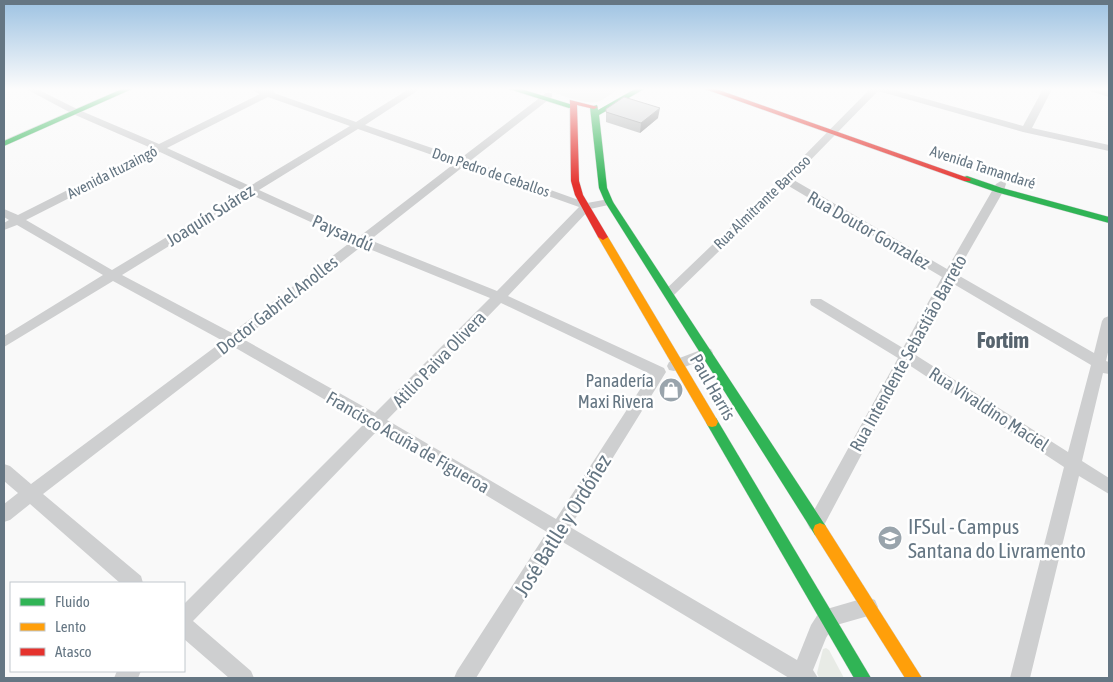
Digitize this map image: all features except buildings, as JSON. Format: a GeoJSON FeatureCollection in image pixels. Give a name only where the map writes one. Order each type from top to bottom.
{"type":"FeatureCollection","features":[{"type":"Feature","properties":{"kind":"main road"},"geometry":{"type":"LineString","coordinates":[[4,144],[56,121]]}},
{"type":"Feature","properties":{"kind":"main road","name":"Paul Harris"},"geometry":{"type":"LineString","coordinates":[[573,121],[575,181],[579,194],[863,678]]}},
{"type":"Feature","properties":{"kind":"main road"},"geometry":{"type":"LineString","coordinates":[[596,121],[604,188],[609,202],[669,292],[914,678]]}},
{"type":"Feature","properties":{"kind":"main road","name":"Avenida Tamandaré"},"geometry":{"type":"LineString","coordinates":[[809,121],[835,129]]}},
{"type":"Feature","properties":{"kind":"main road","name":"Avenida Tamandaré"},"geometry":{"type":"LineString","coordinates":[[813,121],[1000,187],[1109,220]]}},
{"type":"Feature","properties":{"kind":"main road","name":"Avenida Tamandaré"},"geometry":{"type":"LineString","coordinates":[[1000,187],[1109,212]]}},
{"type":"Feature","properties":{"kind":"street","name":"Paysandú"},"geometry":{"type":"LineString","coordinates":[[96,121],[359,240],[499,297],[659,372]]}},
{"type":"Feature","properties":{"kind":"street","name":"Avenida Ituzaingó"},"geometry":{"type":"LineString","coordinates":[[11,224],[212,121]]}},
{"type":"Feature","properties":{"kind":"street","name":"Don Pedro de Ceballos"},"geometry":{"type":"LineString","coordinates":[[346,121],[586,206]]}},
{"type":"Feature","properties":{"kind":"street","name":"Joaquín Suárez"},"geometry":{"type":"LineString","coordinates":[[4,342],[364,121]]}},
{"type":"Feature","properties":{"kind":"street","name":"Doctor Gabriel Anolles"},"geometry":{"type":"LineString","coordinates":[[4,514],[233,340],[359,240],[515,121]]}},
{"type":"Feature","properties":{"kind":"street","name":"Rua Almitrante Barroso"},"geometry":{"type":"LineString","coordinates":[[669,292],[786,180],[843,121]]}},
{"type":"Feature","properties":{"kind":"street"},"geometry":{"type":"LineString","coordinates":[[993,121],[1109,148]]}},
{"type":"Feature","properties":{"kind":"street"},"geometry":{"type":"LineString","coordinates":[[1026,130],[1031,121]]}},
{"type":"Feature","properties":{"kind":"street","name":"Rua Doutor Gonzalez"},"geometry":{"type":"LineString","coordinates":[[786,180],[1104,366]]}},
{"type":"Feature","properties":{"kind":"street","name":"Rua Intendente Sebastião Barreto"},"geometry":{"type":"LineString","coordinates":[[816,523],[949,276],[1000,187]]}},
{"type":"Feature","properties":{"kind":"street"},"geometry":{"type":"LineString","coordinates":[[586,206],[609,202]]}},
{"type":"Feature","properties":{"kind":"street","name":"Atilio Paiva Olivera"},"geometry":{"type":"LineString","coordinates":[[185,616],[377,422],[586,206]]}},
{"type":"Feature","properties":{"kind":"street","name":"Francisco Acuña de Figueroa"},"geometry":{"type":"LineString","coordinates":[[4,212],[11,224],[112,275],[233,340],[377,422],[803,677]]}},
{"type":"Feature","properties":{"kind":"street","name":"Rua Vivaldino Maciel"},"geometry":{"type":"LineString","coordinates":[[816,302],[906,356],[1109,487]]}},
{"type":"Feature","properties":{"kind":"street"},"geometry":{"type":"LineString","coordinates":[[1020,678],[1074,464],[1104,366],[1109,320]]}},
{"type":"Feature","properties":{"kind":"street"},"geometry":{"type":"LineString","coordinates":[[659,372],[706,353]]}},
{"type":"Feature","properties":{"kind":"street","name":"José Batlle y Ordóñez"},"geometry":{"type":"LineString","coordinates":[[464,678],[659,372]]}},
{"type":"Feature","properties":{"kind":"street"},"geometry":{"type":"LineString","coordinates":[[4,471],[133,582]]}},
{"type":"Feature","properties":{"kind":"street"},"geometry":{"type":"LineString","coordinates":[[803,677],[818,632],[828,618],[868,607]]}},
{"type":"Feature","properties":{"kind":"street"},"geometry":{"type":"LineString","coordinates":[[185,627],[244,678]]}},
{"type":"Feature","properties":{"kind":"shaded area"},"geometry":{"type":"Polygon","coordinates":[[[823,649],[829,650],[844,678],[819,678],[817,673],[823,649]]]}},
{"type":"Feature","properties":{"kind":"traffic: fast"},"geometry":{"type":"LineString","coordinates":[[4,144],[57,121]]}},
{"type":"Feature","properties":{"kind":"traffic: fast"},"geometry":{"type":"LineString","coordinates":[[596,121],[603,188],[609,202],[820,530]]}},
{"type":"Feature","properties":{"kind":"traffic: fast"},"geometry":{"type":"LineString","coordinates":[[967,179],[999,190],[1109,220]]}},
{"type":"Feature","properties":{"kind":"traffic: fast"},"geometry":{"type":"LineString","coordinates":[[712,422],[863,678]]}},
{"type":"Feature","properties":{"kind":"traffic: slow"},"geometry":{"type":"LineString","coordinates":[[603,237],[712,422]]}},
{"type":"Feature","properties":{"kind":"traffic: slow"},"geometry":{"type":"LineString","coordinates":[[820,530],[914,678]]}},
{"type":"Feature","properties":{"kind":"traffic: jam"},"geometry":{"type":"LineString","coordinates":[[573,121],[575,181],[579,195],[603,237]]}},
{"type":"Feature","properties":{"kind":"traffic: jam"},"geometry":{"type":"LineString","coordinates":[[800,121],[967,179]]}},
{"type":"Feature","properties":{"kind":"place","name":"Panadería Maxi Rivera"},"geometry":{"type":"Point","coordinates":[671,390]}},
{"type":"Feature","properties":{"kind":"place","name":"IFSul - Campus Santana do Livramento"},"geometry":{"type":"Point","coordinates":[890,538]}},
{"type":"Feature","properties":{"kind":"district","name":"Fortim"},"geometry":{"type":"Point","coordinates":[1003,340]}}]}
